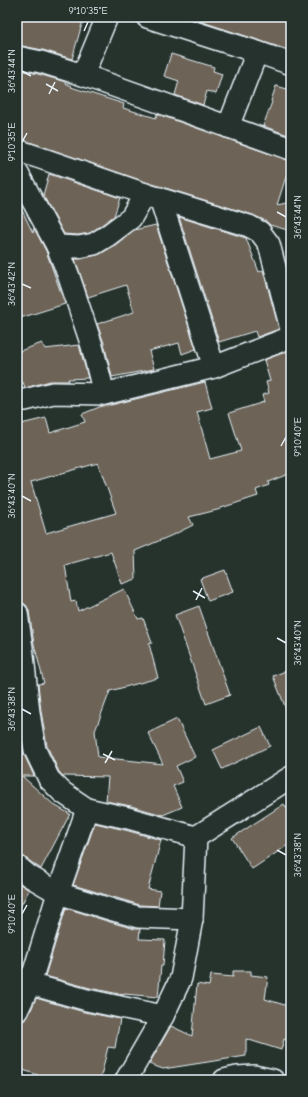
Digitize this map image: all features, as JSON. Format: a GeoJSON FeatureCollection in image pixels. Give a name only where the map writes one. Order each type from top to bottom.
{"type":"FeatureCollection","features":[{"type":"Feature","properties":{"kind":"street"},"geometry":{"type":"LineString","coordinates":[[83,75],[106,17]]}},
{"type":"Feature","properties":{"kind":"street"},"geometry":{"type":"LineString","coordinates":[[147,17],[291,64]]}},
{"type":"Feature","properties":{"kind":"street"},"geometry":{"type":"LineString","coordinates":[[228,127],[257,52]]}},
{"type":"Feature","properties":{"kind":"street"},"geometry":{"type":"LineString","coordinates":[[17,57],[41,62],[83,75],[291,149]]}},
{"type":"Feature","properties":{"kind":"street"},"geometry":{"type":"LineString","coordinates":[[17,150],[153,196],[249,226],[260,232],[269,244],[291,329]]}},
{"type":"Feature","properties":{"kind":"street"},"geometry":{"type":"LineString","coordinates":[[17,172],[57,246],[68,274],[92,346],[104,394]]}},
{"type":"Feature","properties":{"kind":"street"},"geometry":{"type":"LineString","coordinates":[[57,246],[79,247],[94,244],[131,218],[153,196]]}},
{"type":"Feature","properties":{"kind":"street"},"geometry":{"type":"LineString","coordinates":[[153,196],[214,367]]}},
{"type":"Feature","properties":{"kind":"street"},"geometry":{"type":"LineString","coordinates":[[17,400],[25,400],[53,393],[104,394],[214,367],[291,337]]}},
{"type":"Feature","properties":{"kind":"street"},"geometry":{"type":"LineString","coordinates":[[17,613],[34,750],[49,779],[62,792],[87,809],[128,818],[196,837],[291,777]]}},
{"type":"Feature","properties":{"kind":"street"},"geometry":{"type":"LineString","coordinates":[[17,1011],[24,980],[58,893],[87,809]]}},
{"type":"Feature","properties":{"kind":"street"},"geometry":{"type":"LineString","coordinates":[[126,1080],[163,1016],[182,978],[192,919],[196,837]]}},
{"type":"Feature","properties":{"kind":"street"},"geometry":{"type":"LineString","coordinates":[[17,866],[29,876],[58,893],[138,917],[192,919]]}},
{"type":"Feature","properties":{"kind":"street"},"geometry":{"type":"LineString","coordinates":[[24,980],[87,1000],[163,1016]]}},
{"type":"Feature","properties":{"kind":"street"},"geometry":{"type":"LineString","coordinates":[[224,1080],[237,1077],[254,1076],[273,1080]]}},
{"type":"Feature","properties":{"kind":"building"},"geometry":{"type":"Polygon","coordinates":[[[17,17],[84,17],[72,59],[43,50],[17,45],[17,17]]]}},
{"type":"Feature","properties":{"kind":"building"},"geometry":{"type":"Polygon","coordinates":[[[187,17],[291,17],[291,51],[261,41],[187,17]]]}},
{"type":"Feature","properties":{"kind":"building"},"geometry":{"type":"Polygon","coordinates":[[[171,54],[214,67],[213,71],[222,74],[216,94],[207,91],[203,105],[175,95],[179,81],[164,76],[171,54]]]}},
{"type":"Feature","properties":{"kind":"building"},"geometry":{"type":"Polygon","coordinates":[[[17,69],[66,82],[65,83],[72,86],[71,87],[124,104],[123,108],[156,118],[157,114],[291,161],[277,205],[291,202],[291,231],[270,225],[266,221],[253,215],[149,183],[17,138],[17,69]]]}},
{"type":"Feature","properties":{"kind":"building"},"geometry":{"type":"Polygon","coordinates":[[[276,86],[291,90],[291,136],[263,126],[276,86]]]}},
{"type":"Feature","properties":{"kind":"building"},"geometry":{"type":"Polygon","coordinates":[[[49,174],[120,198],[114,216],[90,233],[78,235],[64,234],[43,195],[49,174]]]}},
{"type":"Feature","properties":{"kind":"building"},"geometry":{"type":"Polygon","coordinates":[[[17,200],[33,233],[34,228],[46,251],[65,304],[17,319],[17,200]]]}},
{"type":"Feature","properties":{"kind":"building"},"geometry":{"type":"Polygon","coordinates":[[[179,217],[246,238],[259,272],[263,270],[279,329],[257,337],[255,331],[219,342],[179,217]]]}},
{"type":"Feature","properties":{"kind":"building"},"geometry":{"type":"Polygon","coordinates":[[[156,225],[196,349],[182,354],[179,343],[149,351],[154,369],[112,377],[104,343],[97,324],[134,312],[126,285],[88,297],[75,259],[100,254],[114,246],[134,230],[156,225]]]}},
{"type":"Feature","properties":{"kind":"building"},"geometry":{"type":"Polygon","coordinates":[[[42,343],[45,349],[79,345],[88,378],[68,379],[69,381],[50,381],[25,388],[23,382],[17,384],[17,352],[42,343]]]}},
{"type":"Feature","properties":{"kind":"building"},"geometry":{"type":"Polygon","coordinates":[[[291,350],[291,473],[268,482],[269,485],[256,490],[258,496],[221,509],[189,517],[193,525],[135,551],[136,579],[122,584],[111,552],[65,565],[71,602],[76,601],[78,611],[124,589],[138,619],[143,618],[152,643],[149,644],[158,678],[110,691],[95,731],[98,757],[163,764],[148,733],[177,719],[195,757],[176,766],[183,782],[173,786],[182,807],[163,815],[106,801],[108,777],[63,776],[59,772],[47,746],[38,684],[44,683],[34,644],[29,611],[27,606],[22,602],[17,567],[17,425],[46,418],[50,433],[85,422],[82,414],[102,406],[205,382],[212,408],[197,412],[210,459],[241,451],[229,413],[264,402],[262,395],[269,393],[266,382],[270,381],[264,360],[291,350]],[[98,463],[31,482],[46,533],[116,513],[98,463]]]}},
{"type":"Feature","properties":{"kind":"building"},"geometry":{"type":"Polygon","coordinates":[[[225,570],[233,592],[208,601],[200,579],[225,570]]]}},
{"type":"Feature","properties":{"kind":"building"},"geometry":{"type":"Polygon","coordinates":[[[199,606],[230,695],[206,704],[175,615],[199,606]]]}},
{"type":"Feature","properties":{"kind":"building"},"geometry":{"type":"Polygon","coordinates":[[[291,669],[291,718],[290,719],[273,676],[291,669]]]}},
{"type":"Feature","properties":{"kind":"building"},"geometry":{"type":"Polygon","coordinates":[[[261,727],[270,746],[222,769],[213,750],[261,727]]]}},
{"type":"Feature","properties":{"kind":"building"},"geometry":{"type":"Polygon","coordinates":[[[23,752],[34,776],[22,776],[54,805],[70,814],[41,869],[17,854],[17,754],[23,752]]]}},
{"type":"Feature","properties":{"kind":"building"},"geometry":{"type":"Polygon","coordinates":[[[284,804],[291,814],[291,843],[252,869],[232,838],[284,804]]]}},
{"type":"Feature","properties":{"kind":"building"},"geometry":{"type":"Polygon","coordinates":[[[95,823],[161,840],[148,889],[160,891],[158,906],[140,905],[73,885],[95,823]]]}},
{"type":"Feature","properties":{"kind":"building"},"geometry":{"type":"Polygon","coordinates":[[[17,882],[29,890],[17,913],[17,882]]]}},
{"type":"Feature","properties":{"kind":"building"},"geometry":{"type":"Polygon","coordinates":[[[66,908],[110,922],[140,929],[139,939],[165,940],[158,997],[124,995],[45,976],[66,908]]]}},
{"type":"Feature","properties":{"kind":"building"},"geometry":{"type":"Polygon","coordinates":[[[233,971],[251,971],[251,975],[268,977],[265,999],[291,1007],[291,1042],[284,1039],[281,1050],[246,1039],[246,1056],[163,1069],[149,1064],[171,1026],[192,1036],[197,984],[209,986],[211,975],[233,977],[233,971]]]}},
{"type":"Feature","properties":{"kind":"building"},"geometry":{"type":"Polygon","coordinates":[[[36,998],[84,1012],[120,1019],[115,1048],[108,1047],[100,1080],[37,1080],[38,1075],[17,1068],[18,1023],[28,1017],[36,998]]]}}]}
